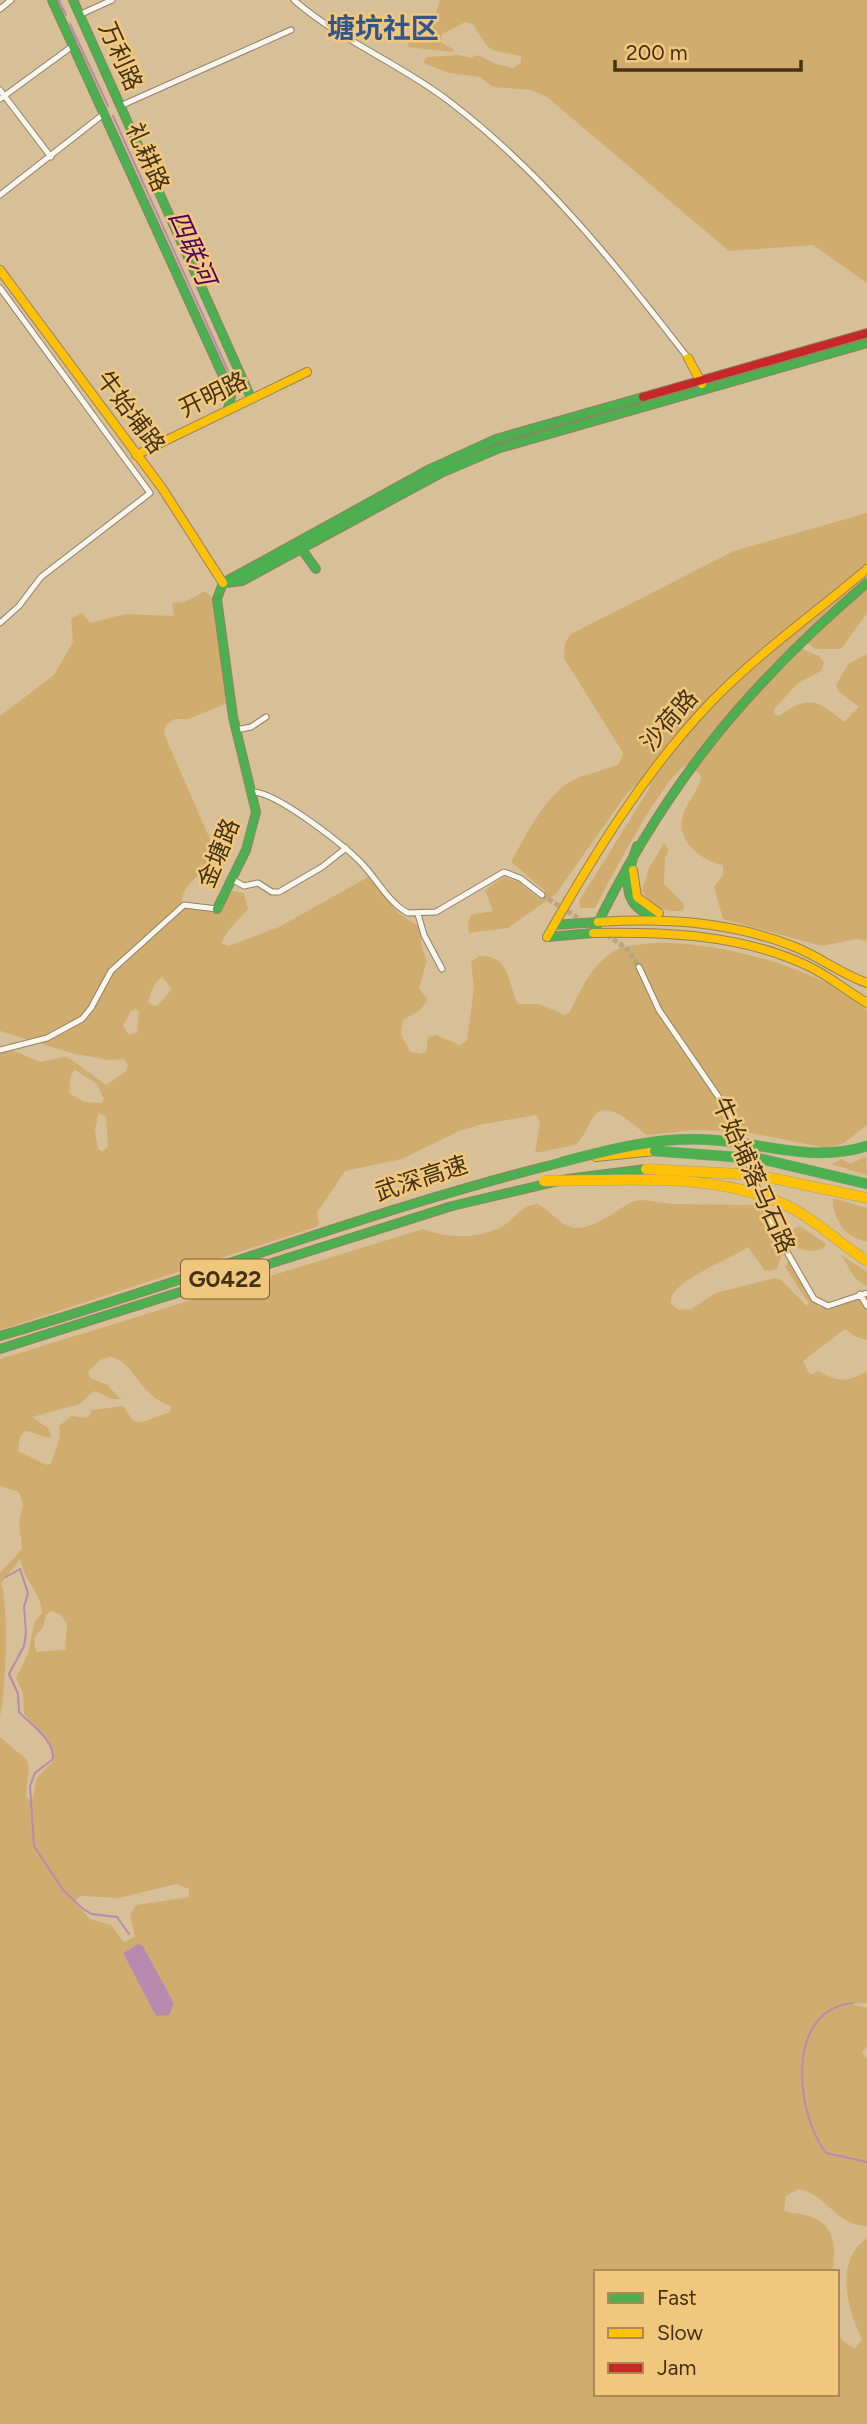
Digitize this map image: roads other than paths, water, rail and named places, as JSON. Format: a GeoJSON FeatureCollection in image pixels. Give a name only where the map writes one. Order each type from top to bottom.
{"type":"FeatureCollection","features":[{"type":"Feature","properties":{"kind":"main road","name":"礼耕路"},"geometry":{"type":"LineString","coordinates":[[52,0],[106,112],[228,387],[231,397],[228,409]]}},
{"type":"Feature","properties":{"kind":"main road","name":"万利路"},"geometry":{"type":"LineString","coordinates":[[73,0],[251,398]]}},
{"type":"Feature","properties":{"kind":"main road","name":"牛始埔路"},"geometry":{"type":"LineString","coordinates":[[0,270],[166,494],[223,583]]}},
{"type":"Feature","properties":{"kind":"main road"},"geometry":{"type":"LineString","coordinates":[[702,386],[867,333]]}},
{"type":"Feature","properties":{"kind":"main road"},"geometry":{"type":"LineString","coordinates":[[223,583],[299,545],[430,469],[488,442],[867,343]]}},
{"type":"Feature","properties":{"kind":"main road"},"geometry":{"type":"LineString","coordinates":[[688,358],[702,386]]}},
{"type":"Feature","properties":{"kind":"main road","name":"开明路"},"geometry":{"type":"LineString","coordinates":[[136,454],[307,372]]}},
{"type":"Feature","properties":{"kind":"main road"},"geometry":{"type":"LineString","coordinates":[[299,545],[316,569]]}},
{"type":"Feature","properties":{"kind":"main road","name":"沙荷路"},"geometry":{"type":"LineString","coordinates":[[867,569],[744,670],[695,719],[612,825],[548,937],[593,933],[637,846],[683,774],[733,710],[804,635],[867,583]]}},
{"type":"Feature","properties":{"kind":"main road","name":"金塘路"},"geometry":{"type":"LineString","coordinates":[[218,909],[233,880],[253,828],[256,812],[236,730],[217,599],[223,583]]}},
{"type":"Feature","properties":{"kind":"main road"},"geometry":{"type":"LineString","coordinates":[[637,846],[632,875],[635,892],[646,906],[671,918]]}},
{"type":"Feature","properties":{"kind":"main road"},"geometry":{"type":"LineString","coordinates":[[554,925],[671,918],[734,928],[778,940],[863,982],[867,989]]}},
{"type":"Feature","properties":{"kind":"main road"},"geometry":{"type":"LineString","coordinates":[[593,933],[670,932],[742,942],[807,966],[865,1002]]}},
{"type":"Feature","properties":{"kind":"main road"},"geometry":{"type":"LineString","coordinates":[[562,1162],[611,1149],[685,1139],[748,1142],[826,1156],[867,1146]]}},
{"type":"Feature","properties":{"kind":"main road","name":"武深高速"},"geometry":{"type":"LineString","coordinates":[[0,1336],[96,1308],[449,1191],[562,1162],[655,1151],[738,1154],[813,1168],[867,1184]]}},
{"type":"Feature","properties":{"kind":"main road","name":"武深高速"},"geometry":{"type":"LineString","coordinates":[[0,1349],[67,1331],[450,1205],[544,1181],[596,1172],[701,1168],[753,1172],[867,1198]]}},
{"type":"Feature","properties":{"kind":"main road"},"geometry":{"type":"LineString","coordinates":[[544,1181],[634,1182],[742,1190],[788,1206],[867,1261]]}},
{"type":"Feature","properties":{"kind":"street"},"geometry":{"type":"LineString","coordinates":[[1,6],[11,0]]}},
{"type":"Feature","properties":{"kind":"street"},"geometry":{"type":"LineString","coordinates":[[79,15],[112,0]]}},
{"type":"Feature","properties":{"kind":"street"},"geometry":{"type":"LineString","coordinates":[[294,0],[326,24],[443,96],[526,165],[688,358]]}},
{"type":"Feature","properties":{"kind":"street"},"geometry":{"type":"LineString","coordinates":[[120,106],[290,30]]}},
{"type":"Feature","properties":{"kind":"street"},"geometry":{"type":"LineString","coordinates":[[51,157],[1,95],[74,45]]}},
{"type":"Feature","properties":{"kind":"street"},"geometry":{"type":"LineString","coordinates":[[0,195],[106,112]]}},
{"type":"Feature","properties":{"kind":"street"},"geometry":{"type":"LineString","coordinates":[[0,288],[150,493],[41,577],[19,606],[0,623]]}},
{"type":"Feature","properties":{"kind":"street"},"geometry":{"type":"LineString","coordinates":[[236,730],[251,727],[266,717]]}},
{"type":"Feature","properties":{"kind":"street"},"geometry":{"type":"LineString","coordinates":[[253,792],[284,806],[346,848],[398,906],[418,914],[436,912],[504,872],[520,878],[542,895]]}},
{"type":"Feature","properties":{"kind":"street"},"geometry":{"type":"LineString","coordinates":[[233,880],[244,886],[258,883],[272,892],[279,892],[322,867],[346,848]]}},
{"type":"Feature","properties":{"kind":"street","name":"金塘路"},"geometry":{"type":"LineString","coordinates":[[0,1050],[47,1038],[77,1023],[91,1008],[111,971],[184,905],[218,909]]}},
{"type":"Feature","properties":{"kind":"street"},"geometry":{"type":"LineString","coordinates":[[418,914],[424,935],[442,969]]}},
{"type":"Feature","properties":{"kind":"street","name":"牛始埔落马石路"},"geometry":{"type":"LineString","coordinates":[[639,967],[659,1010],[733,1118],[768,1219],[814,1299],[828,1306],[864,1293]]}},
{"type":"Feature","properties":{"kind":"street"},"geometry":{"type":"LineString","coordinates":[[864,1293],[867,1306]]}},
{"type":"Feature","properties":{"kind":"waterway","name":"四联河"},"geometry":{"type":"LineString","coordinates":[[59,0],[66,15]]}},
{"type":"Feature","properties":{"kind":"waterway","name":"四联河"},"geometry":{"type":"LineString","coordinates":[[70,24],[108,106]]}},
{"type":"Feature","properties":{"kind":"waterway","name":"四联河"},"geometry":{"type":"LineString","coordinates":[[113,116],[239,395]]}},
{"type":"Feature","properties":{"kind":"waterway"},"geometry":{"type":"LineString","coordinates":[[6,1577],[20,1569],[28,1593],[24,1607],[24,1646],[9,1674],[18,1694],[19,1712],[46,1739],[53,1759],[35,1773],[30,1786],[34,1846],[63,1890],[83,1909],[92,1914],[117,1917],[129,1934]]}},
{"type":"Feature","properties":{"kind":"waterway"},"geometry":{"type":"LineString","coordinates":[[852,2003],[830,2010],[815,2024],[806,2044],[802,2066],[803,2091],[816,2136],[826,2153],[867,2162]]}},
{"type":"Feature","properties":{"kind":"tunnel"},"geometry":{"type":"LineString","coordinates":[[542,895],[586,923]]}},
{"type":"Feature","properties":{"kind":"tunnel"},"geometry":{"type":"LineString","coordinates":[[607,935],[627,949],[639,967]]}},
{"type":"Feature","properties":{"kind":"district","name":"塘坑社区"},"geometry":{"type":"Point","coordinates":[383,28]}}]}
